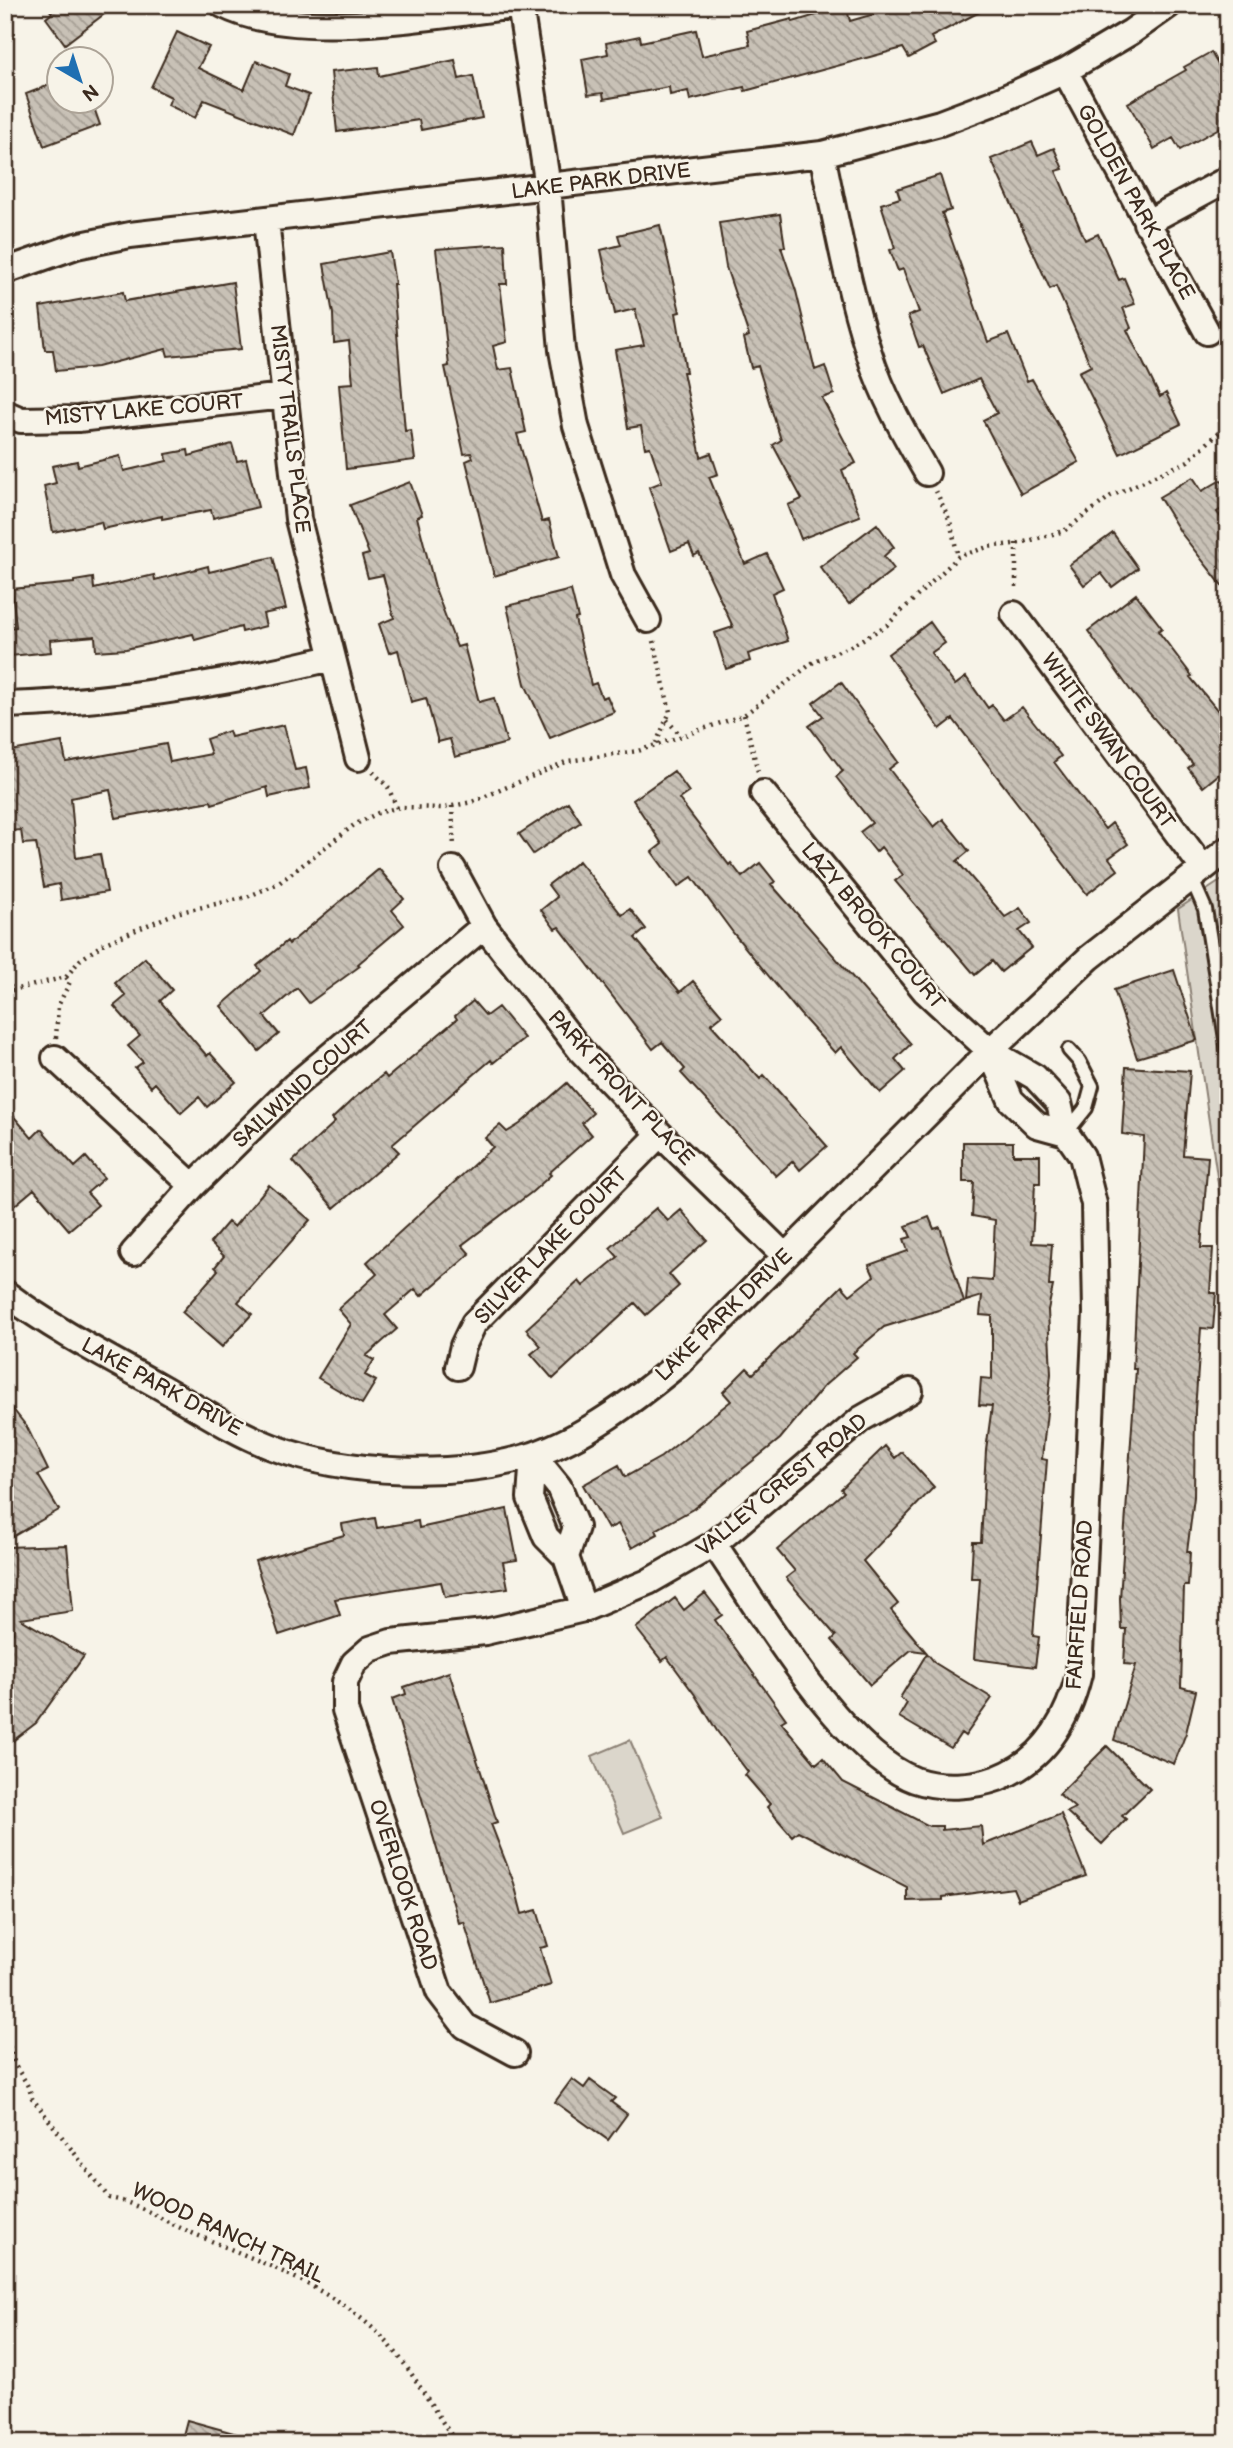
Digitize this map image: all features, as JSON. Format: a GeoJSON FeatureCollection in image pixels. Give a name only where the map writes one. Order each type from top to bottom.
{"type":"FeatureCollection","features":[{"type":"Feature","properties":{"kind":"street"},"geometry":{"type":"LineString","coordinates":[[223,5],[263,18],[299,24],[332,24],[521,5],[548,187],[562,350],[576,426],[623,575],[648,620]]}},
{"type":"Feature","properties":{"kind":"street","name":"LAKE PARK DRIVE"},"geometry":{"type":"LineString","coordinates":[[5,271],[90,243],[265,219],[822,154],[940,123],[1065,71],[1131,32],[1170,5]]}},
{"type":"Feature","properties":{"kind":"street","name":"GOLDEN PARK PLACE"},"geometry":{"type":"LineString","coordinates":[[1065,71],[1207,332]]}},
{"type":"Feature","properties":{"kind":"street"},"geometry":{"type":"LineString","coordinates":[[822,154],[846,274],[869,355],[902,430],[928,473]]}},
{"type":"Feature","properties":{"kind":"street"},"geometry":{"type":"LineString","coordinates":[[1146,223],[1228,179]]}},
{"type":"Feature","properties":{"kind":"street","name":"MISTY TRAILS PLACE"},"geometry":{"type":"LineString","coordinates":[[265,219],[298,519],[358,758]]}},
{"type":"Feature","properties":{"kind":"street","name":"MISTY LAKE COURT"},"geometry":{"type":"LineString","coordinates":[[5,413],[21,420],[78,419],[284,397]]}},
{"type":"Feature","properties":{"kind":"street","name":"WHITE SWAN COURT"},"geometry":{"type":"LineString","coordinates":[[1014,614],[1197,873]]}},
{"type":"Feature","properties":{"kind":"street"},"geometry":{"type":"LineString","coordinates":[[5,705],[143,696],[233,682],[332,658]]}},
{"type":"Feature","properties":{"kind":"street","name":"LAZY BROOK COURT"},"geometry":{"type":"LineString","coordinates":[[764,793],[917,982],[990,1051]]}},
{"type":"Feature","properties":{"kind":"street","name":"LAKE PARK DRIVE"},"geometry":{"type":"LineString","coordinates":[[5,1293],[32,1313],[100,1353],[271,1447],[361,1468],[443,1471],[533,1455],[578,1433],[638,1396],[677,1366],[990,1051],[1090,958],[1228,849]]}},
{"type":"Feature","properties":{"kind":"street","name":"PARK FRONT PLACE"},"geometry":{"type":"LineString","coordinates":[[453,869],[484,926],[581,1051],[660,1134],[785,1256]]}},
{"type":"Feature","properties":{"kind":"street","name":"SAILWIND COURT"},"geometry":{"type":"LineString","coordinates":[[133,1253],[193,1186],[294,1086],[484,926]]}},
{"type":"Feature","properties":{"kind":"street"},"geometry":{"type":"LineString","coordinates":[[990,1051],[1011,1100],[1038,1103],[1037,1125],[1066,1133]]}},
{"type":"Feature","properties":{"kind":"street"},"geometry":{"type":"LineString","coordinates":[[55,1058],[193,1186]]}},
{"type":"Feature","properties":{"kind":"street","name":"FAIRFIELD ROAD"},"geometry":{"type":"LineString","coordinates":[[714,1544],[826,1707],[858,1740],[899,1772],[916,1780],[943,1786],[985,1783],[1008,1774],[1027,1761],[1060,1729],[1072,1704],[1079,1674],[1096,1313],[1094,1204],[1082,1156],[1066,1133]]}},
{"type":"Feature","properties":{"kind":"street","name":"SILVER LAKE COURT"},"geometry":{"type":"LineString","coordinates":[[458,1367],[463,1346],[474,1322],[660,1134]]}},
{"type":"Feature","properties":{"kind":"street","name":"VALLEY CREST ROAD"},"geometry":{"type":"LineString","coordinates":[[345,1682],[354,1663],[370,1649],[391,1642],[485,1632],[584,1609],[648,1581],[714,1544],[861,1419],[910,1391]]}},
{"type":"Feature","properties":{"kind":"street"},"geometry":{"type":"LineString","coordinates":[[533,1455],[559,1487],[554,1516],[576,1527],[566,1557],[584,1609]]}},
{"type":"Feature","properties":{"kind":"street","name":"OVERLOOK ROAD"},"geometry":{"type":"LineString","coordinates":[[345,1682],[345,1710],[439,1992],[465,2026],[515,2053]]}},
{"type":"Feature","properties":{"kind":"lane"},"geometry":{"type":"LineString","coordinates":[[1197,873],[1228,1051]]}},
{"type":"Feature","properties":{"kind":"lane"},"geometry":{"type":"LineString","coordinates":[[1066,1133],[1086,1108],[1092,1086],[1079,1061],[1069,1050]]}},
{"type":"Feature","properties":{"kind":"path"},"geometry":{"type":"LineString","coordinates":[[5,992],[66,977],[80,960],[103,944],[176,912],[247,897],[279,884],[354,825],[397,808],[452,806],[501,792],[532,773],[568,761],[638,751],[744,715],[796,673],[887,625],[958,556],[987,547],[1064,531],[1111,496],[1188,461],[1228,424]]}},
{"type":"Feature","properties":{"kind":"path"},"geometry":{"type":"LineString","coordinates":[[928,473],[950,522],[958,556]]}},
{"type":"Feature","properties":{"kind":"path"},"geometry":{"type":"LineString","coordinates":[[1014,614],[1018,570],[1016,543]]}},
{"type":"Feature","properties":{"kind":"path"},"geometry":{"type":"LineString","coordinates":[[648,620],[666,682],[670,712],[655,744]]}},
{"type":"Feature","properties":{"kind":"path"},"geometry":{"type":"LineString","coordinates":[[744,715],[764,793]]}},
{"type":"Feature","properties":{"kind":"path"},"geometry":{"type":"LineString","coordinates":[[667,720],[681,736]]}},
{"type":"Feature","properties":{"kind":"path"},"geometry":{"type":"LineString","coordinates":[[358,758],[388,787],[397,808]]}},
{"type":"Feature","properties":{"kind":"path"},"geometry":{"type":"LineString","coordinates":[[452,806],[453,869]]}},
{"type":"Feature","properties":{"kind":"path"},"geometry":{"type":"LineString","coordinates":[[5,965],[11,989]]}},
{"type":"Feature","properties":{"kind":"path"},"geometry":{"type":"LineString","coordinates":[[55,1058],[58,1006],[70,982],[66,977]]}},
{"type":"Feature","properties":{"kind":"path","name":"WOOD RANCH TRAIL"},"geometry":{"type":"LineString","coordinates":[[5,2041],[10,2046],[15,2063],[29,2082],[32,2098],[109,2198],[128,2201],[318,2290],[352,2312],[380,2335],[457,2443]]}},
{"type":"Feature","properties":{"kind":"shaded area"},"geometry":{"type":"Polygon","coordinates":[[[1228,876],[1228,1252],[1178,909],[1228,876]]]}},
{"type":"Feature","properties":{"kind":"shaded area"},"geometry":{"type":"Polygon","coordinates":[[[630,1740],[663,1817],[624,1833],[592,1756],[630,1740]]]}},
{"type":"Feature","properties":{"kind":"building"},"geometry":{"type":"Polygon","coordinates":[[[46,5],[116,5],[65,44],[46,18],[52,13],[46,5]]]}},
{"type":"Feature","properties":{"kind":"building"},"geometry":{"type":"Polygon","coordinates":[[[905,5],[993,5],[931,37],[935,44],[909,58],[903,48],[745,91],[744,87],[690,100],[688,91],[670,95],[669,87],[604,99],[603,93],[588,95],[582,59],[608,54],[606,43],[640,36],[641,42],[696,30],[702,56],[750,45],[747,31],[792,19],[793,22],[846,6],[850,21],[905,5]]]}},
{"type":"Feature","properties":{"kind":"building"},"geometry":{"type":"Polygon","coordinates":[[[177,32],[209,47],[198,68],[244,90],[256,61],[289,74],[285,86],[309,95],[294,135],[204,100],[195,118],[168,105],[171,97],[151,87],[177,32]]]}},
{"type":"Feature","properties":{"kind":"building"},"geometry":{"type":"Polygon","coordinates":[[[1211,52],[1228,83],[1228,123],[1180,150],[1173,138],[1154,149],[1128,103],[1186,70],[1184,67],[1211,52]]]}},
{"type":"Feature","properties":{"kind":"building"},"geometry":{"type":"Polygon","coordinates":[[[455,60],[459,79],[473,76],[482,118],[421,130],[419,120],[337,132],[331,72],[378,67],[379,76],[455,60]]]}},
{"type":"Feature","properties":{"kind":"building"},"geometry":{"type":"Polygon","coordinates":[[[46,86],[46,116],[97,116],[100,125],[44,146],[26,94],[46,86]]]}},
{"type":"Feature","properties":{"kind":"building"},"geometry":{"type":"Polygon","coordinates":[[[1032,142],[1038,155],[1054,148],[1063,169],[1056,171],[1085,240],[1098,234],[1119,280],[1124,278],[1135,304],[1123,308],[1131,328],[1127,330],[1160,397],[1166,393],[1181,424],[1120,454],[1079,372],[1091,366],[1056,286],[1050,289],[991,159],[1032,142]]]}},
{"type":"Feature","properties":{"kind":"building"},"geometry":{"type":"Polygon","coordinates":[[[940,175],[951,210],[942,213],[988,342],[1008,334],[1027,381],[1032,379],[1079,462],[1021,494],[983,420],[997,413],[979,379],[944,394],[923,346],[919,347],[908,316],[919,312],[903,269],[898,271],[890,250],[895,248],[881,204],[900,198],[897,189],[940,175]]]}},
{"type":"Feature","properties":{"kind":"building"},"geometry":{"type":"Polygon","coordinates":[[[780,214],[785,247],[781,247],[796,291],[815,370],[825,366],[834,394],[822,398],[856,463],[842,470],[860,516],[801,539],[788,505],[802,499],[773,445],[781,440],[758,366],[751,368],[744,338],[749,336],[726,267],[719,223],[780,214]]]}},
{"type":"Feature","properties":{"kind":"building"},"geometry":{"type":"Polygon","coordinates":[[[660,225],[680,312],[676,313],[686,372],[683,372],[701,457],[711,453],[718,474],[709,477],[745,564],[767,554],[783,588],[772,593],[788,641],[748,654],[750,661],[726,669],[715,633],[733,627],[699,553],[694,556],[689,544],[671,551],[649,487],[662,482],[650,447],[645,448],[641,426],[628,428],[615,350],[644,345],[635,309],[615,314],[601,250],[621,245],[618,235],[660,225]]]}},
{"type":"Feature","properties":{"kind":"building"},"geometry":{"type":"Polygon","coordinates":[[[505,244],[507,284],[500,284],[507,342],[493,346],[498,370],[512,368],[526,432],[517,434],[542,522],[549,520],[559,557],[494,576],[466,461],[473,458],[471,453],[464,454],[445,367],[449,366],[436,249],[505,244]]]}},
{"type":"Feature","properties":{"kind":"building"},"geometry":{"type":"Polygon","coordinates":[[[390,252],[395,284],[405,431],[411,430],[415,460],[346,469],[339,384],[353,383],[349,341],[334,343],[333,314],[324,264],[390,252]]]}},
{"type":"Feature","properties":{"kind":"building"},"geometry":{"type":"Polygon","coordinates":[[[233,282],[241,349],[168,356],[166,349],[97,367],[56,371],[53,350],[45,350],[40,307],[123,292],[125,301],[233,282]]]}},
{"type":"Feature","properties":{"kind":"building"},"geometry":{"type":"Polygon","coordinates":[[[232,444],[237,461],[246,459],[258,507],[213,518],[211,510],[162,519],[162,516],[103,529],[101,522],[53,532],[44,486],[56,483],[52,466],[77,461],[78,466],[120,456],[124,471],[167,461],[166,454],[188,450],[189,456],[232,444]]]}},
{"type":"Feature","properties":{"kind":"building"},"geometry":{"type":"Polygon","coordinates":[[[1193,477],[1202,491],[1221,480],[1228,490],[1228,505],[1217,512],[1228,527],[1228,593],[1181,533],[1159,497],[1193,477]]]}},
{"type":"Feature","properties":{"kind":"building"},"geometry":{"type":"Polygon","coordinates":[[[410,482],[422,515],[417,517],[436,591],[457,647],[464,645],[479,702],[494,698],[507,743],[455,757],[450,739],[438,742],[426,698],[411,702],[398,650],[389,653],[379,624],[394,618],[383,575],[368,578],[362,556],[369,554],[350,505],[410,482]]]}},
{"type":"Feature","properties":{"kind":"building"},"geometry":{"type":"Polygon","coordinates":[[[877,524],[894,547],[884,556],[894,569],[849,604],[820,567],[877,524]]]}},
{"type":"Feature","properties":{"kind":"building"},"geometry":{"type":"Polygon","coordinates":[[[1113,533],[1138,568],[1112,587],[1101,573],[1084,585],[1069,565],[1113,533]]]}},
{"type":"Feature","properties":{"kind":"building"},"geometry":{"type":"Polygon","coordinates":[[[273,557],[286,609],[263,614],[266,626],[242,632],[241,627],[195,640],[193,634],[126,649],[96,651],[95,636],[50,640],[51,652],[10,656],[7,628],[16,627],[12,589],[74,583],[93,578],[94,589],[154,575],[155,580],[208,566],[209,572],[273,557]]]}},
{"type":"Feature","properties":{"kind":"building"},"geometry":{"type":"Polygon","coordinates":[[[571,590],[591,685],[596,683],[602,698],[607,696],[614,712],[550,738],[525,684],[507,606],[571,590]]]}},
{"type":"Feature","properties":{"kind":"building"},"geometry":{"type":"Polygon","coordinates":[[[1136,594],[1162,628],[1158,631],[1192,676],[1190,677],[1228,723],[1228,767],[1203,787],[1188,768],[1193,764],[1133,694],[1088,631],[1136,594]]]}},
{"type":"Feature","properties":{"kind":"building"},"geometry":{"type":"Polygon","coordinates":[[[930,622],[945,643],[931,653],[955,685],[966,677],[988,708],[992,705],[1004,720],[1022,707],[1061,756],[1054,762],[1105,829],[1112,823],[1128,844],[1109,858],[1118,870],[1087,894],[953,719],[940,729],[888,654],[930,622]]]}},
{"type":"Feature","properties":{"kind":"building"},"geometry":{"type":"Polygon","coordinates":[[[841,682],[898,762],[889,769],[934,827],[943,819],[969,851],[957,861],[1005,917],[1020,908],[1031,923],[1019,931],[1032,947],[1001,972],[992,961],[975,975],[895,881],[903,875],[881,847],[876,852],[860,832],[872,823],[836,777],[843,771],[809,726],[823,716],[813,703],[841,682]]]}},
{"type":"Feature","properties":{"kind":"building"},"geometry":{"type":"Polygon","coordinates":[[[284,725],[295,770],[306,768],[310,788],[269,797],[267,787],[212,804],[211,801],[116,818],[110,790],[71,798],[76,858],[100,854],[107,892],[61,900],[59,884],[44,887],[36,843],[23,844],[21,830],[9,831],[5,752],[62,742],[66,762],[166,744],[170,762],[211,754],[206,739],[229,731],[231,737],[284,725]]]}},
{"type":"Feature","properties":{"kind":"building"},"geometry":{"type":"Polygon","coordinates":[[[674,771],[689,792],[679,799],[729,865],[731,863],[742,877],[760,863],[775,882],[771,884],[911,1044],[895,1059],[905,1071],[880,1093],[841,1047],[835,1053],[800,1014],[734,934],[692,877],[678,887],[652,852],[662,844],[633,800],[674,771]]]}},
{"type":"Feature","properties":{"kind":"building"},"geometry":{"type":"Polygon","coordinates":[[[568,802],[581,822],[533,854],[519,834],[568,802]]]}},
{"type":"Feature","properties":{"kind":"building"},"geometry":{"type":"Polygon","coordinates":[[[579,861],[622,915],[630,909],[646,929],[635,938],[680,992],[693,981],[722,1015],[711,1024],[760,1079],[764,1075],[827,1146],[800,1170],[793,1161],[776,1176],[681,1073],[685,1069],[662,1042],[653,1049],[559,927],[555,929],[541,910],[557,897],[548,885],[579,861]]]}},
{"type":"Feature","properties":{"kind":"building"},"geometry":{"type":"Polygon","coordinates":[[[379,869],[404,899],[392,910],[404,925],[358,964],[360,966],[309,1003],[297,988],[264,1016],[279,1034],[259,1051],[221,1006],[261,971],[257,966],[287,941],[289,944],[379,869]]]}},
{"type":"Feature","properties":{"kind":"building"},"geometry":{"type":"Polygon","coordinates":[[[145,958],[172,990],[160,1001],[207,1056],[210,1053],[236,1082],[207,1107],[199,1097],[181,1113],[155,1083],[151,1087],[135,1068],[143,1062],[128,1046],[140,1036],[114,1006],[126,996],[115,983],[145,958]]]}},
{"type":"Feature","properties":{"kind":"building"},"geometry":{"type":"Polygon","coordinates":[[[1174,970],[1197,1040],[1137,1058],[1114,990],[1174,970]]]}},
{"type":"Feature","properties":{"kind":"building"},"geometry":{"type":"Polygon","coordinates":[[[473,1001],[486,1016],[498,1007],[524,1038],[493,1063],[491,1060],[392,1145],[399,1152],[334,1208],[293,1161],[335,1122],[332,1119],[352,1100],[384,1074],[387,1078],[457,1019],[455,1016],[473,1001]]]}},
{"type":"Feature","properties":{"kind":"building"},"geometry":{"type":"Polygon","coordinates":[[[1126,1067],[1190,1071],[1183,1155],[1208,1157],[1201,1248],[1213,1248],[1210,1293],[1216,1293],[1213,1329],[1201,1328],[1195,1410],[1194,1497],[1187,1552],[1190,1552],[1188,1586],[1184,1586],[1181,1687],[1196,1691],[1186,1733],[1174,1764],[1114,1740],[1136,1665],[1124,1664],[1126,1629],[1121,1629],[1120,1598],[1136,1369],[1133,1369],[1144,1137],[1122,1134],[1126,1067]]]}},
{"type":"Feature","properties":{"kind":"building"},"geometry":{"type":"Polygon","coordinates":[[[567,1083],[593,1113],[582,1123],[592,1135],[532,1192],[462,1245],[470,1254],[421,1296],[415,1289],[385,1315],[397,1329],[366,1356],[374,1360],[365,1375],[376,1381],[362,1404],[318,1378],[351,1324],[338,1309],[377,1274],[367,1262],[493,1147],[485,1138],[500,1125],[507,1132],[520,1124],[567,1083]]]}},
{"type":"Feature","properties":{"kind":"building"},"geometry":{"type":"Polygon","coordinates":[[[5,1106],[32,1138],[41,1129],[75,1167],[86,1157],[104,1178],[87,1193],[98,1205],[69,1230],[34,1189],[15,1205],[5,1194],[5,1106]]]}},
{"type":"Feature","properties":{"kind":"building"},"geometry":{"type":"Polygon","coordinates":[[[963,1142],[1013,1142],[1013,1155],[1040,1155],[1040,1183],[1035,1183],[1032,1243],[1052,1244],[1049,1286],[1053,1286],[1048,1310],[1051,1374],[1042,1459],[1047,1460],[1033,1636],[1039,1637],[1035,1667],[974,1659],[980,1578],[971,1578],[973,1542],[981,1542],[986,1450],[992,1406],[979,1405],[981,1378],[992,1379],[992,1316],[980,1315],[982,1296],[966,1301],[968,1279],[992,1281],[995,1220],[972,1216],[974,1182],[963,1182],[963,1142]]]}},
{"type":"Feature","properties":{"kind":"building"},"geometry":{"type":"Polygon","coordinates":[[[269,1185],[310,1220],[238,1302],[252,1314],[222,1347],[182,1312],[218,1270],[215,1267],[224,1256],[210,1243],[228,1222],[234,1227],[269,1185]]]}},
{"type":"Feature","properties":{"kind":"building"},"geometry":{"type":"Polygon","coordinates":[[[656,1208],[668,1221],[681,1210],[707,1240],[669,1274],[679,1286],[646,1315],[635,1303],[553,1379],[531,1354],[541,1346],[526,1329],[579,1281],[583,1286],[618,1257],[610,1248],[656,1208]]]}},
{"type":"Feature","properties":{"kind":"building"},"geometry":{"type":"Polygon","coordinates":[[[929,1217],[934,1229],[940,1227],[964,1302],[884,1327],[853,1353],[857,1357],[824,1386],[780,1439],[693,1509],[656,1530],[658,1534],[632,1548],[618,1524],[608,1529],[583,1485],[619,1465],[625,1477],[661,1457],[731,1401],[723,1392],[747,1368],[753,1374],[842,1286],[850,1295],[874,1276],[869,1265],[908,1251],[904,1239],[911,1237],[906,1226],[929,1217]]]}},
{"type":"Feature","properties":{"kind":"building"},"geometry":{"type":"Polygon","coordinates":[[[5,1399],[27,1427],[48,1470],[38,1475],[59,1510],[5,1541],[5,1399]]]}},
{"type":"Feature","properties":{"kind":"building"},"geometry":{"type":"Polygon","coordinates":[[[885,1446],[895,1458],[902,1452],[934,1487],[863,1561],[898,1604],[891,1610],[926,1652],[911,1650],[870,1685],[832,1640],[836,1636],[786,1578],[795,1571],[777,1550],[844,1492],[841,1489],[885,1446]]]}},
{"type":"Feature","properties":{"kind":"building"},"geometry":{"type":"Polygon","coordinates":[[[507,1509],[517,1560],[503,1562],[508,1588],[445,1597],[441,1582],[335,1599],[340,1615],[279,1635],[255,1561],[344,1535],[342,1524],[375,1518],[377,1528],[418,1521],[419,1528],[507,1509]]]}},
{"type":"Feature","properties":{"kind":"building"},"geometry":{"type":"Polygon","coordinates":[[[67,1545],[73,1611],[21,1619],[84,1656],[36,1723],[5,1747],[5,1647],[13,1633],[6,1547],[67,1545]]]}},
{"type":"Feature","properties":{"kind":"building"},"geometry":{"type":"Polygon","coordinates":[[[705,1593],[722,1615],[715,1620],[786,1719],[781,1722],[816,1764],[823,1758],[843,1782],[929,1826],[942,1826],[942,1830],[981,1826],[983,1845],[1061,1814],[1086,1876],[1018,1900],[1013,1888],[943,1897],[943,1900],[907,1901],[907,1887],[798,1831],[792,1836],[767,1807],[770,1804],[745,1775],[748,1772],[667,1657],[662,1661],[636,1628],[675,1598],[684,1610],[705,1593]]]}},
{"type":"Feature","properties":{"kind":"building"},"geometry":{"type":"Polygon","coordinates":[[[927,1653],[935,1663],[992,1698],[965,1736],[961,1733],[951,1748],[899,1717],[907,1703],[900,1698],[927,1653]]]}},
{"type":"Feature","properties":{"kind":"building"},"geometry":{"type":"Polygon","coordinates":[[[449,1672],[497,1822],[491,1824],[514,1883],[522,1914],[537,1910],[548,1946],[540,1948],[551,1985],[490,2003],[464,1922],[459,1923],[392,1699],[406,1694],[404,1687],[449,1672]]]}},
{"type":"Feature","properties":{"kind":"building"},"geometry":{"type":"Polygon","coordinates":[[[1107,1746],[1150,1789],[1122,1816],[1126,1819],[1102,1844],[1067,1812],[1075,1808],[1059,1794],[1107,1746]]]}},
{"type":"Feature","properties":{"kind":"building"},"geometry":{"type":"Polygon","coordinates":[[[572,2079],[584,2088],[590,2080],[615,2098],[611,2102],[627,2114],[608,2140],[555,2102],[572,2079]]]}},
{"type":"Feature","properties":{"kind":"building"},"geometry":{"type":"Polygon","coordinates":[[[187,2420],[248,2437],[247,2443],[181,2443],[187,2420]]]}}]}
